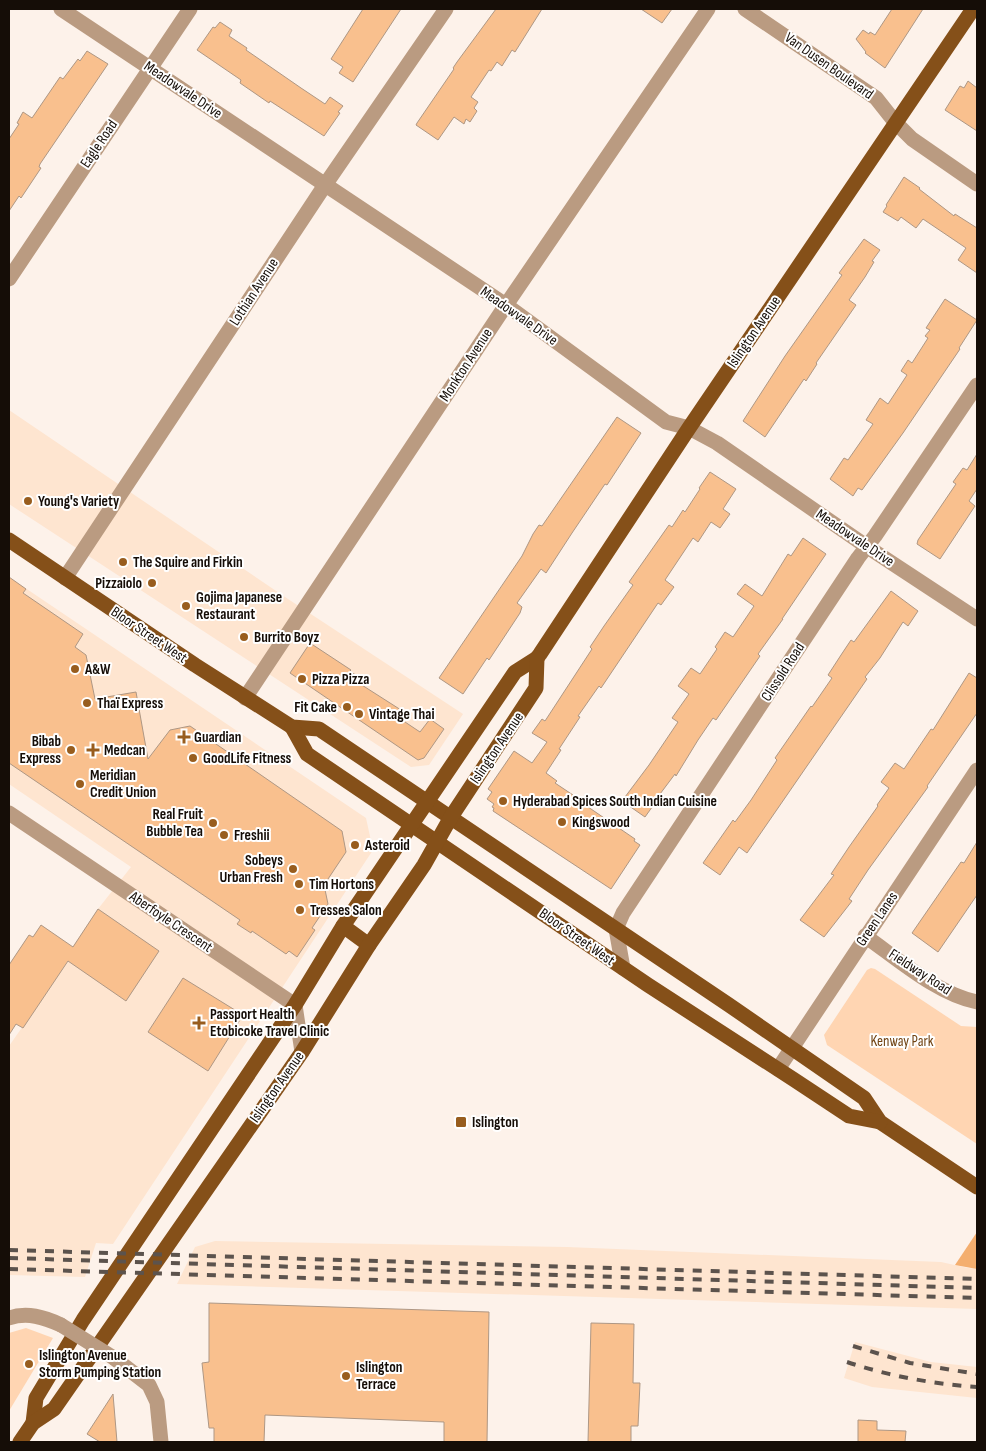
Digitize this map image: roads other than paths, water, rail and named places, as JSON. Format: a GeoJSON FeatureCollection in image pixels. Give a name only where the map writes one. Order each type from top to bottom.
{"type":"FeatureCollection","features":[{"type":"Feature","properties":{"kind":"main road","name":"Islington Avenue"},"geometry":{"type":"LineString","coordinates":[[33,1423],[36,1398],[83,1320],[295,1005],[343,926],[514,672],[537,658],[689,428],[973,9]]}},
{"type":"Feature","properties":{"kind":"main road","name":"Bloor Street West"},"geometry":{"type":"LineString","coordinates":[[9,540],[245,698],[292,727],[319,729],[451,817],[864,1098],[880,1122],[977,1187]]}},
{"type":"Feature","properties":{"kind":"main road","name":"Islington Avenue"},"geometry":{"type":"LineString","coordinates":[[20,1442],[33,1423],[54,1409],[302,1052],[369,945],[424,865],[451,817],[536,688],[537,658]]}},
{"type":"Feature","properties":{"kind":"main road","name":"Bloor Street West"},"geometry":{"type":"LineString","coordinates":[[292,727],[307,754],[623,968],[849,1116],[880,1122]]}},
{"type":"Feature","properties":{"kind":"main road"},"geometry":{"type":"LineString","coordinates":[[343,926],[369,945]]}},
{"type":"Feature","properties":{"kind":"street","name":"Meadowvale Drive"},"geometry":{"type":"LineString","coordinates":[[61,9],[506,305],[666,422],[689,428],[717,443],[866,546],[977,619]]}},
{"type":"Feature","properties":{"kind":"street","name":"Eagle Road"},"geometry":{"type":"LineString","coordinates":[[9,279],[190,9]]}},
{"type":"Feature","properties":{"kind":"street","name":"Lothian Avenue"},"geometry":{"type":"LineString","coordinates":[[66,578],[325,185],[446,9]]}},
{"type":"Feature","properties":{"kind":"street","name":"Monkton Avenue"},"geometry":{"type":"LineString","coordinates":[[245,698],[506,305],[708,9]]}},
{"type":"Feature","properties":{"kind":"street","name":"Van Dusen Boulevard"},"geometry":{"type":"LineString","coordinates":[[745,9],[876,98],[916,142],[977,184]]}},
{"type":"Feature","properties":{"kind":"street","name":"Clissold Road"},"geometry":{"type":"LineString","coordinates":[[616,929],[623,913],[866,546],[875,536],[977,385]]}},
{"type":"Feature","properties":{"kind":"street","name":"Green Lanes"},"geometry":{"type":"LineString","coordinates":[[778,1069],[977,770]]}},
{"type":"Feature","properties":{"kind":"street","name":"Aberfoyle Crescent"},"geometry":{"type":"LineString","coordinates":[[11,821],[295,1005]]}},
{"type":"Feature","properties":{"kind":"street"},"geometry":{"type":"LineString","coordinates":[[616,929],[623,968]]}},
{"type":"Feature","properties":{"kind":"street","name":"Fieldway Road"},"geometry":{"type":"LineString","coordinates":[[865,936],[955,996],[977,1002]]}},
{"type":"Feature","properties":{"kind":"street"},"geometry":{"type":"LineString","coordinates":[[295,1005],[302,1052]]}},
{"type":"Feature","properties":{"kind":"street"},"geometry":{"type":"LineString","coordinates":[[9,1318],[15,1316],[35,1316],[46,1318],[61,1325],[114,1358],[149,1385],[158,1402],[162,1442]]}},
{"type":"Feature","properties":{"kind":"railway"},"geometry":{"type":"LineString","coordinates":[[9,1250],[977,1279]]}},
{"type":"Feature","properties":{"kind":"railway"},"geometry":{"type":"LineString","coordinates":[[9,1258],[977,1288]]}},
{"type":"Feature","properties":{"kind":"railway"},"geometry":{"type":"LineString","coordinates":[[9,1269],[977,1298]]}},
{"type":"Feature","properties":{"kind":"railway"},"geometry":{"type":"LineString","coordinates":[[853,1346],[910,1363],[977,1374]]}},
{"type":"Feature","properties":{"kind":"railway"},"geometry":{"type":"LineString","coordinates":[[847,1362],[911,1379],[977,1387]]}},
{"type":"Feature","properties":{"kind":"place","name":"Young's Variety"},"geometry":{"type":"Point","coordinates":[28,501]}},
{"type":"Feature","properties":{"kind":"place","name":"The Squire and Firkin"},"geometry":{"type":"Point","coordinates":[123,562]}},
{"type":"Feature","properties":{"kind":"place","name":"Pizzaiolo"},"geometry":{"type":"Point","coordinates":[152,583]}},
{"type":"Feature","properties":{"kind":"place","name":"Gojima Japanese Restaurant"},"geometry":{"type":"Point","coordinates":[186,606]}},
{"type":"Feature","properties":{"kind":"place","name":"Burrito Boyz"},"geometry":{"type":"Point","coordinates":[244,637]}},
{"type":"Feature","properties":{"kind":"place","name":"A&W"},"geometry":{"type":"Point","coordinates":[75,669]}},
{"type":"Feature","properties":{"kind":"place","name":"Pizza Pizza"},"geometry":{"type":"Point","coordinates":[302,679]}},
{"type":"Feature","properties":{"kind":"place","name":"Thaï Express"},"geometry":{"type":"Point","coordinates":[87,703]}},
{"type":"Feature","properties":{"kind":"place","name":"Fit Cake"},"geometry":{"type":"Point","coordinates":[347,707]}},
{"type":"Feature","properties":{"kind":"place","name":"Vintage Thai"},"geometry":{"type":"Point","coordinates":[359,714]}},
{"type":"Feature","properties":{"kind":"place","name":"Guardian"},"geometry":{"type":"Point","coordinates":[184,737]}},
{"type":"Feature","properties":{"kind":"place","name":"Bibab Express"},"geometry":{"type":"Point","coordinates":[71,750]}},
{"type":"Feature","properties":{"kind":"place","name":"Medcan"},"geometry":{"type":"Point","coordinates":[93,750]}},
{"type":"Feature","properties":{"kind":"place","name":"GoodLife Fitness"},"geometry":{"type":"Point","coordinates":[193,758]}},
{"type":"Feature","properties":{"kind":"place","name":"Meridian Credit Union"},"geometry":{"type":"Point","coordinates":[80,784]}},
{"type":"Feature","properties":{"kind":"place","name":"Hyderabad Spices South Indian Cuisine"},"geometry":{"type":"Point","coordinates":[503,801]}},
{"type":"Feature","properties":{"kind":"place","name":"Kingswood"},"geometry":{"type":"Point","coordinates":[562,822]}},
{"type":"Feature","properties":{"kind":"place","name":"Real Fruit Bubble Tea"},"geometry":{"type":"Point","coordinates":[213,823]}},
{"type":"Feature","properties":{"kind":"place","name":"Freshii"},"geometry":{"type":"Point","coordinates":[224,835]}},
{"type":"Feature","properties":{"kind":"place","name":"Asteroid"},"geometry":{"type":"Point","coordinates":[355,845]}},
{"type":"Feature","properties":{"kind":"place","name":"Sobeys Urban Fresh"},"geometry":{"type":"Point","coordinates":[293,869]}},
{"type":"Feature","properties":{"kind":"place","name":"Tim Hortons"},"geometry":{"type":"Point","coordinates":[299,884]}},
{"type":"Feature","properties":{"kind":"place","name":"Tresses Salon"},"geometry":{"type":"Point","coordinates":[300,910]}},
{"type":"Feature","properties":{"kind":"place","name":"Passport Health Etobicoke Travel Clinic"},"geometry":{"type":"Point","coordinates":[199,1023]}},
{"type":"Feature","properties":{"kind":"place","name":"Islington"},"geometry":{"type":"Point","coordinates":[461,1122]}},
{"type":"Feature","properties":{"kind":"place","name":"Islington Avenue Storm Pumping Station"},"geometry":{"type":"Point","coordinates":[29,1364]}},
{"type":"Feature","properties":{"kind":"place","name":"Islington Terrace"},"geometry":{"type":"Point","coordinates":[346,1376]}},
{"type":"Feature","properties":{"kind":"park label","name":"Kenway Park"},"geometry":{"type":"Point","coordinates":[902,1041]}}]}
